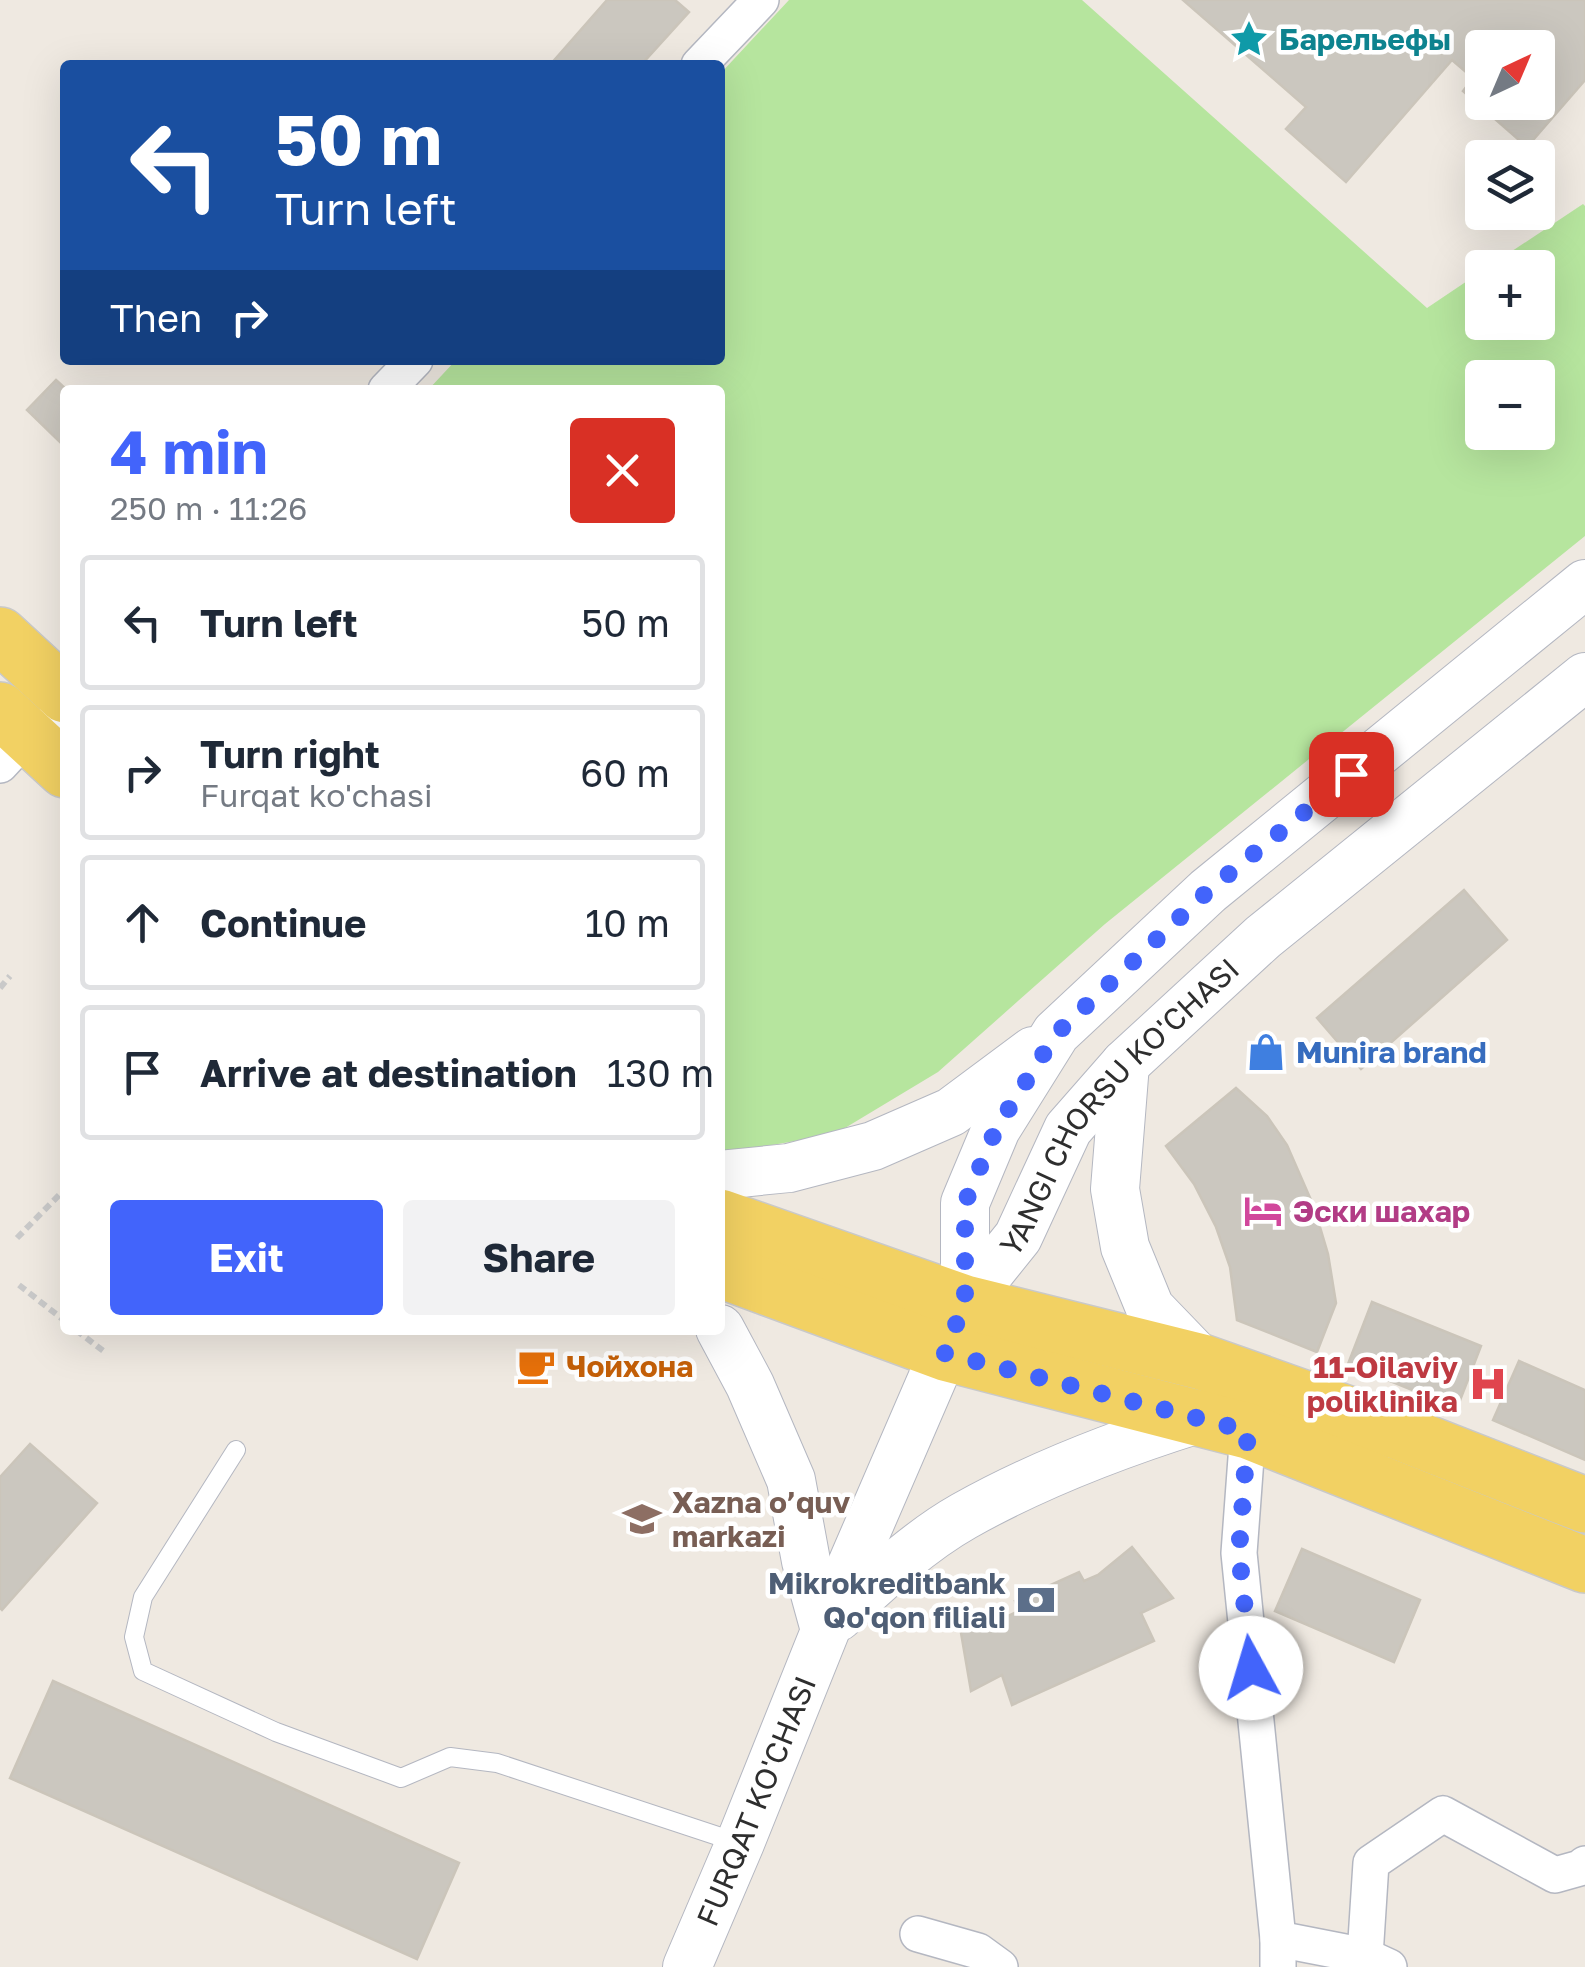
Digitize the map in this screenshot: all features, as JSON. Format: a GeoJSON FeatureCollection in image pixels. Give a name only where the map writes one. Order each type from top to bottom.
{"type":"FeatureCollection","features":[{"type":"Feature","properties":{"kind":"main road","name":"YANGI CHORSU KO'CHASI"},"geometry":{"type":"LineString","coordinates":[[965,1303],[965,1203],[996,1129],[1056,1034],[1208,891],[1585,584]]}},
{"type":"Feature","properties":{"kind":"main road"},"geometry":{"type":"LineString","coordinates":[[0,635],[60,690]]}},
{"type":"Feature","properties":{"kind":"main road","name":"YANGI CHORSU KO'CHASI"},"geometry":{"type":"LineString","coordinates":[[965,1303],[1018,1237],[1068,1129],[1124,1064],[1264,937],[1585,677]]}},
{"type":"Feature","properties":{"kind":"main road"},"geometry":{"type":"LineString","coordinates":[[725,1174],[789,1168],[873,1146],[952,1112],[1056,1034]]}},
{"type":"Feature","properties":{"kind":"main road"},"geometry":{"type":"LineString","coordinates":[[1124,1064],[1115,1189],[1125,1248],[1150,1308],[1202,1362]]}},
{"type":"Feature","properties":{"kind":"main road"},"geometry":{"type":"LineString","coordinates":[[725,1219],[965,1303],[1202,1362],[1396,1431],[1585,1505]]}},
{"type":"Feature","properties":{"kind":"main road"},"geometry":{"type":"LineString","coordinates":[[725,1272],[944,1353],[1223,1425],[1585,1565]]}},
{"type":"Feature","properties":{"kind":"main road","name":"FURQAT KO'CHASI"},"geometry":{"type":"LineString","coordinates":[[687,1967],[965,1303]]}},
{"type":"Feature","properties":{"kind":"main road"},"geometry":{"type":"LineString","coordinates":[[723,1335],[792,1480],[806,1561],[825,1630],[888,1570],[962,1517],[1124,1442],[1223,1425]]}},
{"type":"Feature","properties":{"kind":"street"},"geometry":{"type":"LineString","coordinates":[[704,60],[761,0]]}},
{"type":"Feature","properties":{"kind":"street"},"geometry":{"type":"LineString","coordinates":[[391,385],[410,365]]}},
{"type":"Feature","properties":{"kind":"street"},"geometry":{"type":"LineString","coordinates":[[1223,1425],[1278,1953],[1377,1962],[1372,1862],[1443,1814],[1554,1876],[1585,1864]]}},
{"type":"Feature","properties":{"kind":"street"},"geometry":{"type":"LineString","coordinates":[[918,1934],[978,1950],[1000,1967]]}},
{"type":"Feature","properties":{"kind":"lane"},"geometry":{"type":"LineString","coordinates":[[236,1450],[142,1596],[134,1636],[142,1671],[276,1732],[401,1778],[450,1757],[497,1763],[740,1843]]}},
{"type":"Feature","properties":{"kind":"path"},"geometry":{"type":"LineString","coordinates":[[0,988],[10,976]]}},
{"type":"Feature","properties":{"kind":"path"},"geometry":{"type":"LineString","coordinates":[[16,1238],[60,1194]]}},
{"type":"Feature","properties":{"kind":"path"},"geometry":{"type":"LineString","coordinates":[[19,1286],[60,1318]]}},
{"type":"Feature","properties":{"kind":"path"},"geometry":{"type":"LineString","coordinates":[[83,1335],[106,1353]]}},
{"type":"Feature","properties":{"kind":"green space"},"geometry":{"type":"Polygon","coordinates":[[[789,0],[1082,0],[1427,308],[1465,282],[1465,340],[1555,340],[1555,250],[1514,250],[1544,230],[1555,230],[1555,223],[1585,206],[1585,536],[1105,924],[938,1072],[835,1134],[725,1153],[725,385],[433,385],[451,365],[725,365],[725,69],[789,0]]]}},
{"type":"Feature","properties":{"kind":"building"},"geometry":{"type":"Polygon","coordinates":[[[607,0],[675,0],[689,12],[646,60],[554,60],[607,0]]]}},
{"type":"Feature","properties":{"kind":"building"},"geometry":{"type":"Polygon","coordinates":[[[1183,0],[1585,0],[1585,80],[1555,115],[1555,30],[1465,30],[1465,71],[1452,60],[1346,182],[1286,129],[1306,107],[1183,0]]]}},
{"type":"Feature","properties":{"kind":"building"},"geometry":{"type":"Polygon","coordinates":[[[1496,120],[1550,120],[1533,140],[1519,140],[1496,120]]]}},
{"type":"Feature","properties":{"kind":"building"},"geometry":{"type":"Polygon","coordinates":[[[56,380],[62,385],[60,442],[27,410],[56,380]]]}},
{"type":"Feature","properties":{"kind":"building"},"geometry":{"type":"Polygon","coordinates":[[[1464,890],[1507,940],[1361,1069],[1317,1018],[1464,890]]]}},
{"type":"Feature","properties":{"kind":"building"},"geometry":{"type":"Polygon","coordinates":[[[1236,1088],[1267,1116],[1287,1145],[1314,1207],[1328,1254],[1336,1303],[1317,1352],[1237,1320],[1230,1267],[1216,1227],[1194,1184],[1166,1146],[1236,1088]]]}},
{"type":"Feature","properties":{"kind":"building"},"geometry":{"type":"Polygon","coordinates":[[[1372,1302],[1481,1346],[1457,1408],[1348,1364],[1372,1302]]]}},
{"type":"Feature","properties":{"kind":"building"},"geometry":{"type":"Polygon","coordinates":[[[1519,1361],[1585,1390],[1585,1460],[1493,1420],[1519,1361]]]}},
{"type":"Feature","properties":{"kind":"building"},"geometry":{"type":"Polygon","coordinates":[[[30,1444],[97,1503],[2,1610],[0,1477],[30,1444]]]}},
{"type":"Feature","properties":{"kind":"building"},"geometry":{"type":"Polygon","coordinates":[[[1132,1547],[1173,1598],[1141,1613],[1154,1641],[1012,1705],[1002,1675],[971,1691],[960,1627],[997,1621],[1019,1611],[1015,1601],[1079,1572],[1084,1581],[1098,1575],[1132,1547]]]}},
{"type":"Feature","properties":{"kind":"building"},"geometry":{"type":"Polygon","coordinates":[[[1302,1549],[1420,1600],[1394,1662],[1275,1611],[1302,1549]]]}},
{"type":"Feature","properties":{"kind":"building"},"geometry":{"type":"Polygon","coordinates":[[[53,1681],[459,1863],[417,1959],[10,1778],[53,1681]]]}},
{"type":"Feature","properties":{"kind":"place","name":"Барельефы"},"geometry":{"type":"Point","coordinates":[1249,39]}},
{"type":"Feature","properties":{"kind":"place","name":"Munira brand"},"geometry":{"type":"Point","coordinates":[1266,1052]}},
{"type":"Feature","properties":{"kind":"place","name":"Эски шахар"},"geometry":{"type":"Point","coordinates":[1263,1211]}},
{"type":"Feature","properties":{"kind":"place","name":"Чойхона"},"geometry":{"type":"Point","coordinates":[536,1366]}},
{"type":"Feature","properties":{"kind":"place","name":"11-Oilaviy poliklinika"},"geometry":{"type":"Point","coordinates":[1488,1384]}},
{"type":"Feature","properties":{"kind":"place","name":"Xazna o’quv markazi"},"geometry":{"type":"Point","coordinates":[642,1519]}},
{"type":"Feature","properties":{"kind":"place","name":"Mikrokreditbank Qo'qon filiali"},"geometry":{"type":"Point","coordinates":[1036,1600]}},
{"type":"Feature","properties":{"kind":"route"},"geometry":{"type":"LineString","coordinates":[[1251,1668],[1239,1552],[1248,1431],[944,1353],[965,1303],[965,1203],[996,1129],[1056,1034],[1208,891],[1351,774]]}}]}
